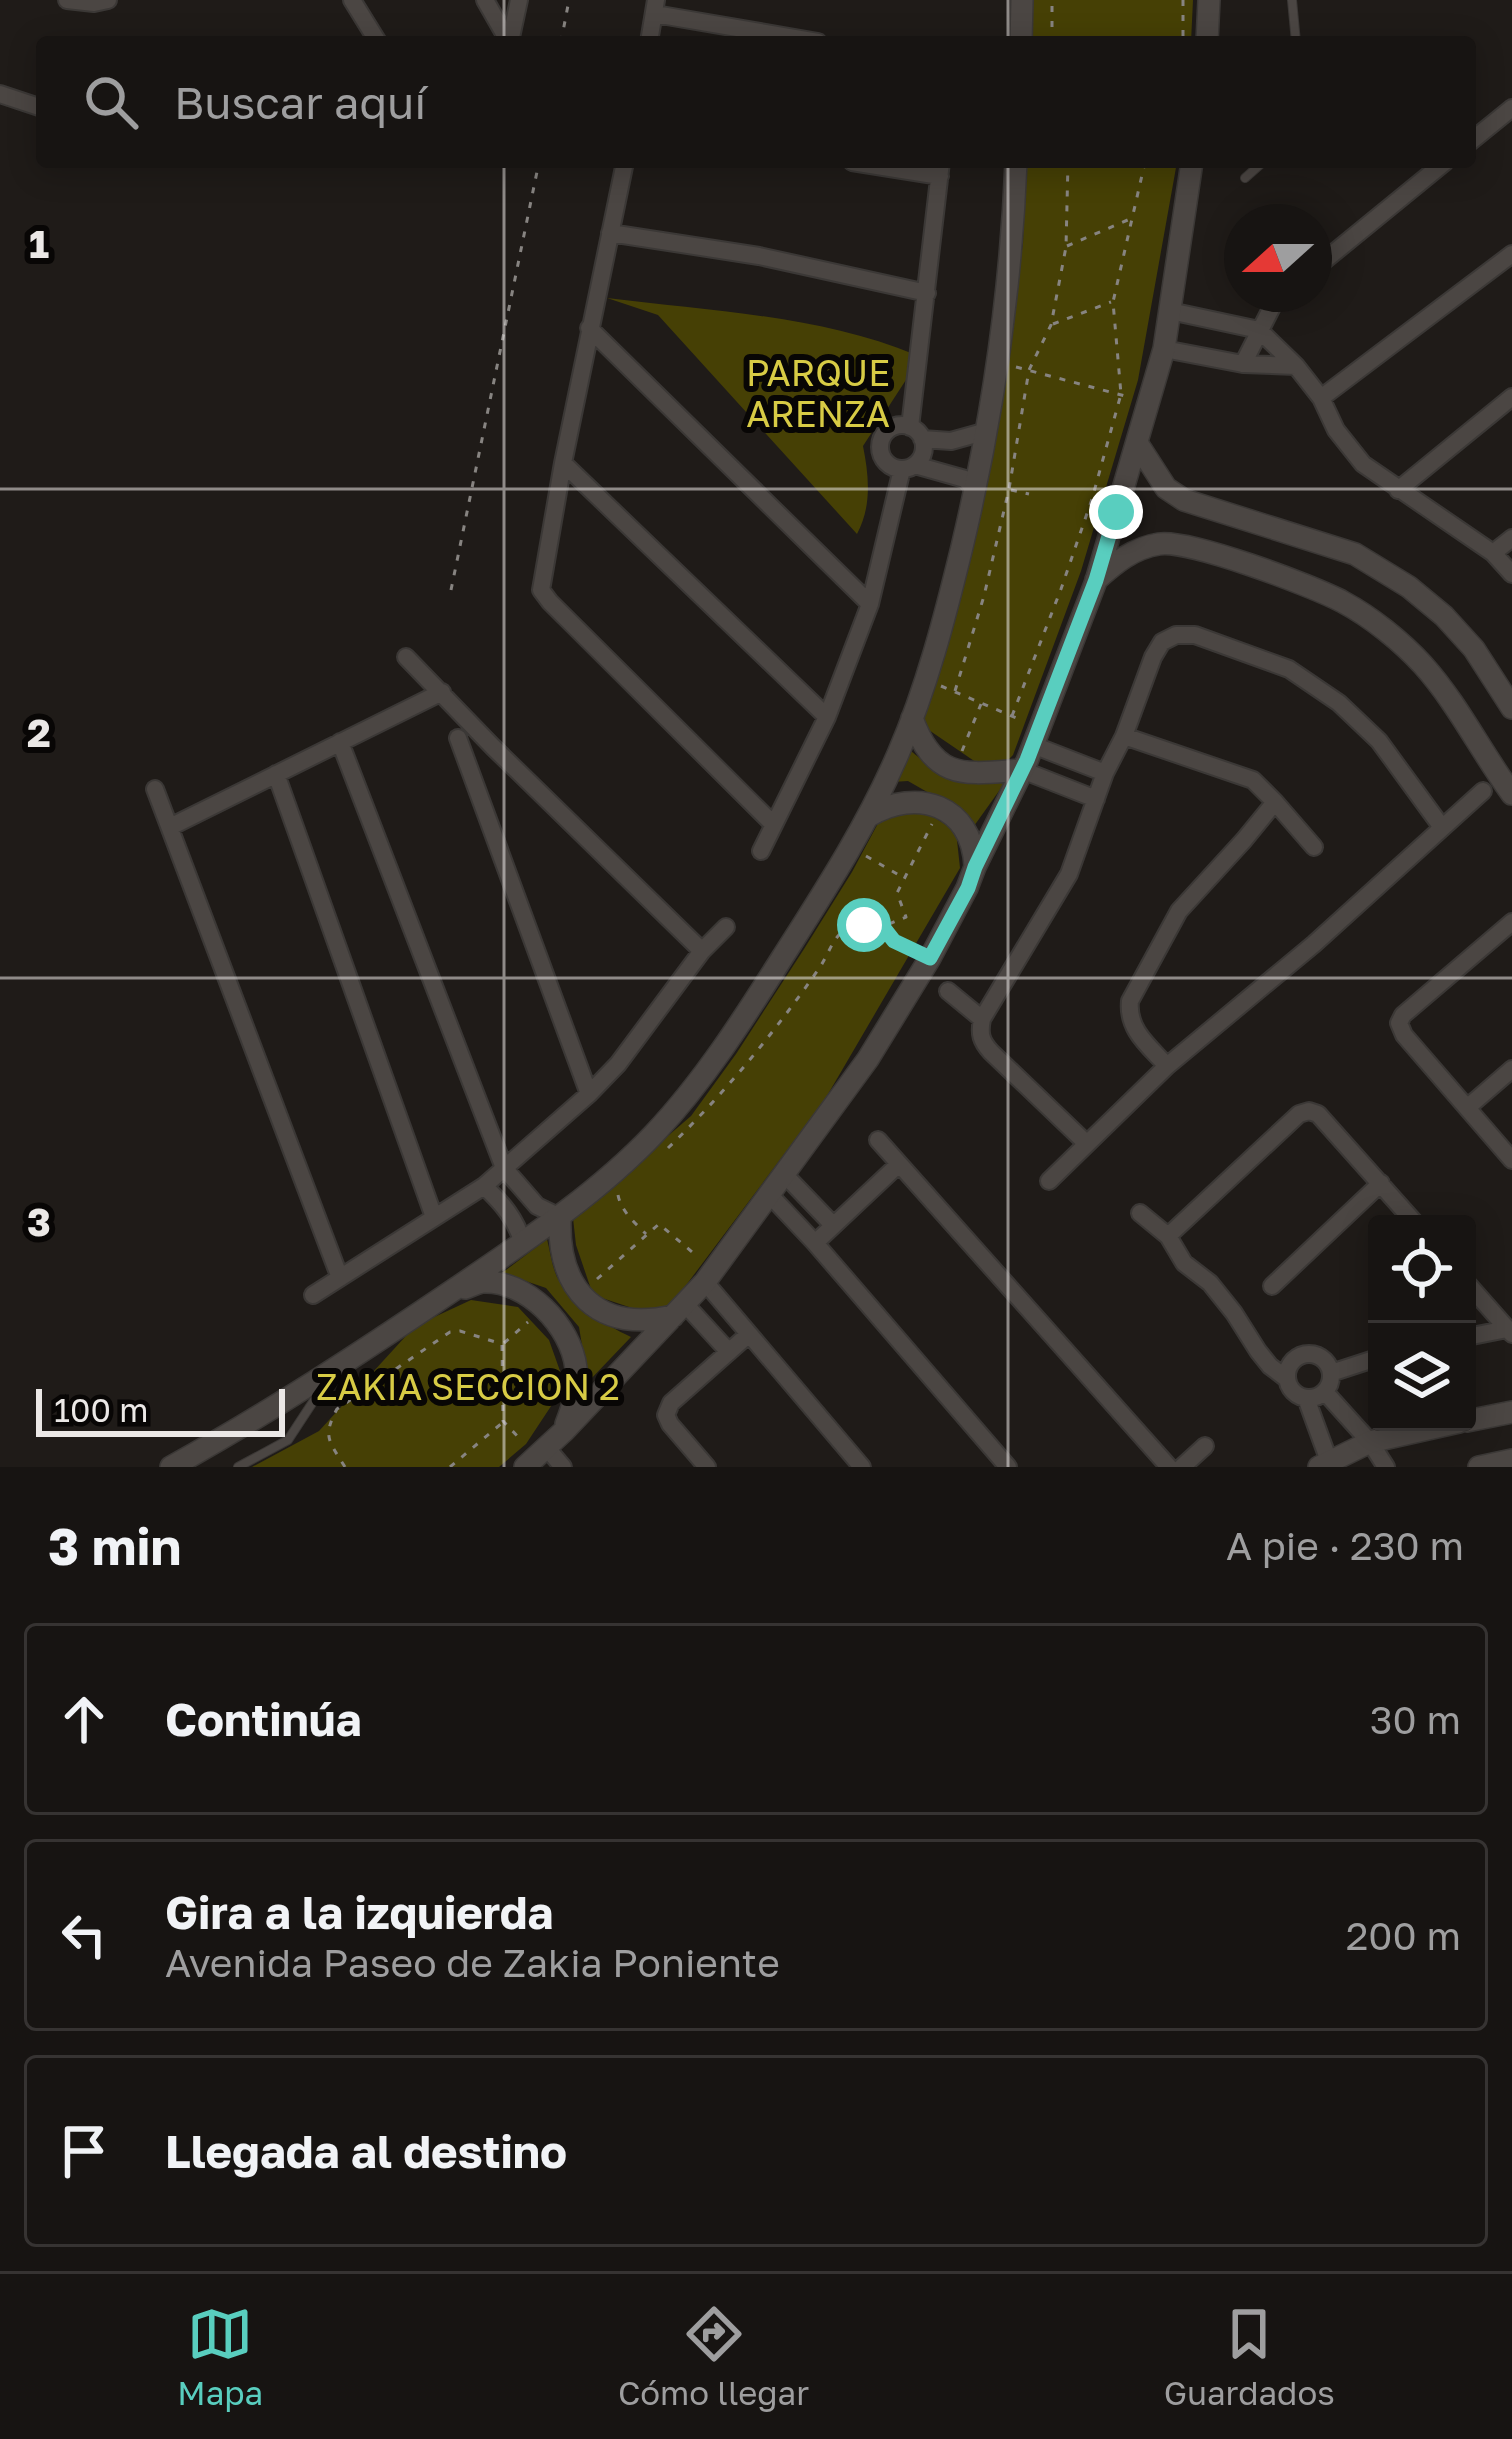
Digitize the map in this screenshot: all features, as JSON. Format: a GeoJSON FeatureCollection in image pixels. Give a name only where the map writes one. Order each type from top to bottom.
{"type":"FeatureCollection","features":[{"type":"Feature","properties":{"kind":"street"},"geometry":{"type":"LineString","coordinates":[[67,0],[108,0]]}},
{"type":"Feature","properties":{"kind":"street"},"geometry":{"type":"LineString","coordinates":[[352,0],[374,36]]}},
{"type":"Feature","properties":{"kind":"street"},"geometry":{"type":"LineString","coordinates":[[485,0],[506,36]]}},
{"type":"Feature","properties":{"kind":"street"},"geometry":{"type":"LineString","coordinates":[[511,36],[519,0]]}},
{"type":"Feature","properties":{"kind":"street"},"geometry":{"type":"LineString","coordinates":[[1021,36],[1022,0]]}},
{"type":"Feature","properties":{"kind":"street"},"geometry":{"type":"LineString","coordinates":[[1208,36],[1209,0]]}},
{"type":"Feature","properties":{"kind":"street"},"geometry":{"type":"LineString","coordinates":[[656,7],[790,36]]}},
{"type":"Feature","properties":{"kind":"street"},"geometry":{"type":"LineString","coordinates":[[0,94],[36,106]]}},
{"type":"Feature","properties":{"kind":"street"},"geometry":{"type":"LineString","coordinates":[[1476,137],[1512,108]]}},
{"type":"Feature","properties":{"kind":"street"},"geometry":{"type":"LineString","coordinates":[[624,168],[589,328],[542,590],[773,824]]}},
{"type":"Feature","properties":{"kind":"street"},"geometry":{"type":"LineString","coordinates":[[171,1467],[333,1371],[560,1216],[654,1134],[751,1007],[869,816],[926,681],[946,615],[986,431],[1013,249],[1016,168]]}},
{"type":"Feature","properties":{"kind":"street"},"geometry":{"type":"LineString","coordinates":[[533,1461],[706,1282],[868,1059],[968,888],[1022,770],[1096,580],[1164,349],[1191,168]]}},
{"type":"Feature","properties":{"kind":"street"},"geometry":{"type":"LineString","coordinates":[[1332,254],[1438,168]]}},
{"type":"Feature","properties":{"kind":"street"},"geometry":{"type":"LineString","coordinates":[[761,851],[827,717],[870,604],[909,467],[924,448],[916,433],[940,169]]}},
{"type":"Feature","properties":{"kind":"street"},"geometry":{"type":"LineString","coordinates":[[610,233],[759,256],[927,293]]}},
{"type":"Feature","properties":{"kind":"street"},"geometry":{"type":"LineString","coordinates":[[1321,398],[1512,254]]}},
{"type":"Feature","properties":{"kind":"street"},"geometry":{"type":"LineString","coordinates":[[1170,311],[1259,330],[1321,398],[1336,430],[1363,464],[1493,553],[1512,574]]}},
{"type":"Feature","properties":{"kind":"street"},"geometry":{"type":"LineString","coordinates":[[1243,364],[1269,312]]}},
{"type":"Feature","properties":{"kind":"street"},"geometry":{"type":"LineString","coordinates":[[589,328],[870,604]]}},
{"type":"Feature","properties":{"kind":"street"},"geometry":{"type":"LineString","coordinates":[[1164,349],[1243,364],[1296,366]]}},
{"type":"Feature","properties":{"kind":"street"},"geometry":{"type":"LineString","coordinates":[[1398,490],[1512,397]]}},
{"type":"Feature","properties":{"kind":"street"},"geometry":{"type":"LineString","coordinates":[[975,490],[964,478],[886,463],[881,439],[893,427],[950,441],[986,431]]}},
{"type":"Feature","properties":{"kind":"street"},"geometry":{"type":"LineString","coordinates":[[1137,442],[1166,488],[1184,500],[1355,554],[1409,586],[1474,650],[1512,708]]}},
{"type":"Feature","properties":{"kind":"street"},"geometry":{"type":"LineString","coordinates":[[563,463],[827,717]]}},
{"type":"Feature","properties":{"kind":"street"},"geometry":{"type":"LineString","coordinates":[[1493,553],[1512,538]]}},
{"type":"Feature","properties":{"kind":"street"},"geometry":{"type":"LineString","coordinates":[[1096,580],[1119,559],[1165,542],[1265,570],[1343,602],[1386,631],[1422,664],[1512,794]]}},
{"type":"Feature","properties":{"kind":"street"},"geometry":{"type":"LineString","coordinates":[[1086,1143],[983,1043],[982,1019],[1069,874],[1162,641],[1196,635],[1289,669],[1339,703],[1379,741],[1441,826]]}},
{"type":"Feature","properties":{"kind":"street"},"geometry":{"type":"LineString","coordinates":[[406,657],[702,951]]}},
{"type":"Feature","properties":{"kind":"street"},"geometry":{"type":"LineString","coordinates":[[170,827],[442,692]]}},
{"type":"Feature","properties":{"kind":"street"},"geometry":{"type":"LineString","coordinates":[[912,718],[928,752],[942,766],[983,774],[1022,770],[1096,799]]}},
{"type":"Feature","properties":{"kind":"street"},"geometry":{"type":"LineString","coordinates":[[1036,736],[1106,773]]}},
{"type":"Feature","properties":{"kind":"street"},"geometry":{"type":"LineString","coordinates":[[1124,736],[1252,780],[1314,847]]}},
{"type":"Feature","properties":{"kind":"street"},"geometry":{"type":"LineString","coordinates":[[458,738],[590,1094]]}},
{"type":"Feature","properties":{"kind":"street"},"geometry":{"type":"LineString","coordinates":[[340,742],[504,1168],[537,1206],[560,1216]]}},
{"type":"Feature","properties":{"kind":"street"},"geometry":{"type":"LineString","coordinates":[[466,760],[493,747]]}},
{"type":"Feature","properties":{"kind":"street"},"geometry":{"type":"LineString","coordinates":[[276,774],[434,1217]]}},
{"type":"Feature","properties":{"kind":"street"},"geometry":{"type":"LineString","coordinates":[[155,789],[340,1278]]}},
{"type":"Feature","properties":{"kind":"street"},"geometry":{"type":"LineString","coordinates":[[1049,1180],[1167,1066],[1314,944],[1484,791]]}},
{"type":"Feature","properties":{"kind":"street"},"geometry":{"type":"LineString","coordinates":[[1167,1066],[1132,1025],[1130,1001],[1179,911],[1275,802]]}},
{"type":"Feature","properties":{"kind":"street"},"geometry":{"type":"LineString","coordinates":[[869,816],[894,803],[940,806],[970,841],[975,867]]}},
{"type":"Feature","properties":{"kind":"street"},"geometry":{"type":"LineString","coordinates":[[1512,922],[1399,1024],[1512,1160]]}},
{"type":"Feature","properties":{"kind":"street"},"geometry":{"type":"LineString","coordinates":[[313,1295],[484,1186],[590,1094],[726,927]]}},
{"type":"Feature","properties":{"kind":"street"},"geometry":{"type":"LineString","coordinates":[[948,992],[982,1019]]}},
{"type":"Feature","properties":{"kind":"street"},"geometry":{"type":"LineString","coordinates":[[1468,1107],[1512,1069]]}},
{"type":"Feature","properties":{"kind":"street"},"geometry":{"type":"LineString","coordinates":[[1168,1236],[1299,1114],[1309,1111],[1318,1114],[1408,1215]]}},
{"type":"Feature","properties":{"kind":"street"},"geometry":{"type":"LineString","coordinates":[[878,1140],[1168,1467]]}},
{"type":"Feature","properties":{"kind":"street"},"geometry":{"type":"LineString","coordinates":[[814,1243],[899,1164]]}},
{"type":"Feature","properties":{"kind":"street"},"geometry":{"type":"LineString","coordinates":[[784,1174],[833,1226]]}},
{"type":"Feature","properties":{"kind":"street"},"geometry":{"type":"LineString","coordinates":[[1272,1286],[1381,1183]]}},
{"type":"Feature","properties":{"kind":"street"},"geometry":{"type":"LineString","coordinates":[[484,1186],[517,1223],[523,1243]]}},
{"type":"Feature","properties":{"kind":"street"},"geometry":{"type":"LineString","coordinates":[[769,1193],[1008,1467]]}},
{"type":"Feature","properties":{"kind":"street"},"geometry":{"type":"LineString","coordinates":[[1140,1213],[1168,1236],[1184,1263],[1210,1283],[1294,1391],[1316,1397],[1325,1391],[1331,1373],[1325,1360],[1313,1354],[1300,1356],[1290,1365],[1287,1379]]}},
{"type":"Feature","properties":{"kind":"street"},"geometry":{"type":"LineString","coordinates":[[560,1216],[559,1244],[565,1269],[597,1309],[621,1319],[647,1322],[679,1310]]}},
{"type":"Feature","properties":{"kind":"street"},"geometry":{"type":"LineString","coordinates":[[450,1292],[484,1282],[517,1289],[545,1307],[566,1334],[576,1366],[575,1400],[563,1431]]}},
{"type":"Feature","properties":{"kind":"street"},"geometry":{"type":"LineString","coordinates":[[706,1282],[862,1467]]}},
{"type":"Feature","properties":{"kind":"street"},"geometry":{"type":"LineString","coordinates":[[1476,1293],[1509,1332]]}},
{"type":"Feature","properties":{"kind":"street"},"geometry":{"type":"LineString","coordinates":[[1472,1323],[1482,1300]]}},
{"type":"Feature","properties":{"kind":"street"},"geometry":{"type":"LineString","coordinates":[[679,1310],[729,1352]]}},
{"type":"Feature","properties":{"kind":"street"},"geometry":{"type":"LineString","coordinates":[[1476,1335],[1509,1332]]}},
{"type":"Feature","properties":{"kind":"street"},"geometry":{"type":"LineString","coordinates":[[707,1467],[667,1415],[671,1403],[749,1334]]}},
{"type":"Feature","properties":{"kind":"street"},"geometry":{"type":"LineString","coordinates":[[1331,1373],[1368,1361]]}},
{"type":"Feature","properties":{"kind":"street"},"geometry":{"type":"LineString","coordinates":[[1325,1391],[1386,1467]]}},
{"type":"Feature","properties":{"kind":"street"},"geometry":{"type":"LineString","coordinates":[[1306,1398],[1324,1464],[1370,1442],[1419,1431]]}},
{"type":"Feature","properties":{"kind":"street"},"geometry":{"type":"LineString","coordinates":[[1476,1419],[1512,1412]]}},
{"type":"Feature","properties":{"kind":"street"},"geometry":{"type":"LineString","coordinates":[[1182,1467],[1205,1446]]}},
{"type":"Feature","properties":{"kind":"street"},"geometry":{"type":"LineString","coordinates":[[1479,1467],[1512,1460]]}},
{"type":"Feature","properties":{"kind":"street"},"geometry":{"type":"LineString","coordinates":[[533,1461],[563,1467]]}},
{"type":"Feature","properties":{"kind":"lane"},"geometry":{"type":"LineString","coordinates":[[1292,0],[1295,36]]}},
{"type":"Feature","properties":{"kind":"lane"},"geometry":{"type":"LineString","coordinates":[[1244,178],[1256,168]]}},
{"type":"Feature","properties":{"kind":"lane"},"geometry":{"type":"LineString","coordinates":[[238,1467],[287,1440],[333,1371]]}},
{"type":"Feature","properties":{"kind":"path"},"geometry":{"type":"LineString","coordinates":[[562,36],[569,0]]}},
{"type":"Feature","properties":{"kind":"path"},"geometry":{"type":"LineString","coordinates":[[1052,0],[1052,36]]}},
{"type":"Feature","properties":{"kind":"path"},"geometry":{"type":"LineString","coordinates":[[1183,0],[1183,36]]}},
{"type":"Feature","properties":{"kind":"path"},"geometry":{"type":"LineString","coordinates":[[452,590],[538,168]]}},
{"type":"Feature","properties":{"kind":"path"},"geometry":{"type":"LineString","coordinates":[[955,691],[1009,489],[1029,370],[1051,325],[1066,247],[1069,168]]}},
{"type":"Feature","properties":{"kind":"path"},"geometry":{"type":"LineString","coordinates":[[1012,716],[1061,589],[1121,394],[1113,302],[1143,168]]}},
{"type":"Feature","properties":{"kind":"path"},"geometry":{"type":"LineString","coordinates":[[1066,247],[1130,219]]}},
{"type":"Feature","properties":{"kind":"path"},"geometry":{"type":"LineString","coordinates":[[1051,325],[1113,302]]}},
{"type":"Feature","properties":{"kind":"path"},"geometry":{"type":"LineString","coordinates":[[996,362],[1148,403]]}},
{"type":"Feature","properties":{"kind":"path"},"geometry":{"type":"LineString","coordinates":[[1009,489],[1029,494]]}},
{"type":"Feature","properties":{"kind":"path"},"geometry":{"type":"LineString","coordinates":[[926,681],[1012,716],[1036,736]]}},
{"type":"Feature","properties":{"kind":"path"},"geometry":{"type":"LineString","coordinates":[[955,771],[981,702]]}},
{"type":"Feature","properties":{"kind":"path"},"geometry":{"type":"LineString","coordinates":[[656,1159],[751,1060],[838,934],[864,925],[872,932],[905,916],[897,893],[940,806]]}},
{"type":"Feature","properties":{"kind":"path"},"geometry":{"type":"LineString","coordinates":[[851,847],[905,879]]}},
{"type":"Feature","properties":{"kind":"path"},"geometry":{"type":"LineString","coordinates":[[883,927],[894,941],[930,958]]}},
{"type":"Feature","properties":{"kind":"path"},"geometry":{"type":"LineString","coordinates":[[626,1186],[618,1193],[620,1203],[646,1234]]}},
{"type":"Feature","properties":{"kind":"path"},"geometry":{"type":"LineString","coordinates":[[581,1294],[659,1224],[692,1253]]}},
{"type":"Feature","properties":{"kind":"path"},"geometry":{"type":"LineString","coordinates":[[520,1440],[503,1421],[502,1345],[545,1307]]}},
{"type":"Feature","properties":{"kind":"path"},"geometry":{"type":"LineString","coordinates":[[345,1467],[327,1437],[337,1409],[450,1332],[502,1345]]}},
{"type":"Feature","properties":{"kind":"path"},"geometry":{"type":"LineString","coordinates":[[450,1467],[503,1421]]}},
{"type":"Feature","properties":{"kind":"green space"},"geometry":{"type":"Polygon","coordinates":[[[1026,0],[1193,0],[1191,36],[1026,36],[1026,0]]]}},
{"type":"Feature","properties":{"kind":"green space"},"geometry":{"type":"Polygon","coordinates":[[[1025,168],[1176,168],[1138,380],[1081,571],[1013,755],[1000,768],[983,767],[920,724],[976,513],[1023,244],[1025,168]]]}},
{"type":"Feature","properties":{"kind":"green space","name":"PARQUE ARENZA"},"geometry":{"type":"Polygon","coordinates":[[[607,298],[803,323],[916,355],[915,366],[863,446],[868,491],[857,534],[658,315],[607,298]]]}},
{"type":"Feature","properties":{"kind":"green space"},"geometry":{"type":"Polygon","coordinates":[[[904,745],[930,766],[968,781],[1014,770],[974,826],[969,816],[908,781],[892,782],[904,745]]]}},
{"type":"Feature","properties":{"kind":"green space"},"geometry":{"type":"Polygon","coordinates":[[[919,808],[956,831],[960,868],[824,1101],[669,1308],[644,1312],[593,1295],[576,1245],[573,1218],[691,1116],[804,949],[883,814],[919,808]]]}},
{"type":"Feature","properties":{"kind":"green space"},"geometry":{"type":"Polygon","coordinates":[[[547,1239],[557,1277],[572,1297],[599,1320],[631,1337],[588,1382],[579,1327],[546,1288],[502,1273],[547,1239]]]}},
{"type":"Feature","properties":{"kind":"green space","name":"ZAKIA SECCION 2"},"geometry":{"type":"Polygon","coordinates":[[[471,1300],[518,1307],[549,1340],[565,1385],[526,1444],[499,1467],[252,1467],[319,1431],[415,1326],[471,1300]]]}},
{"type":"Feature","properties":{"kind":"route"},"geometry":{"type":"LineString","coordinates":[[864,925],[872,932],[883,927],[894,941],[930,958],[1027,760],[1096,580],[1116,512]]}}]}
